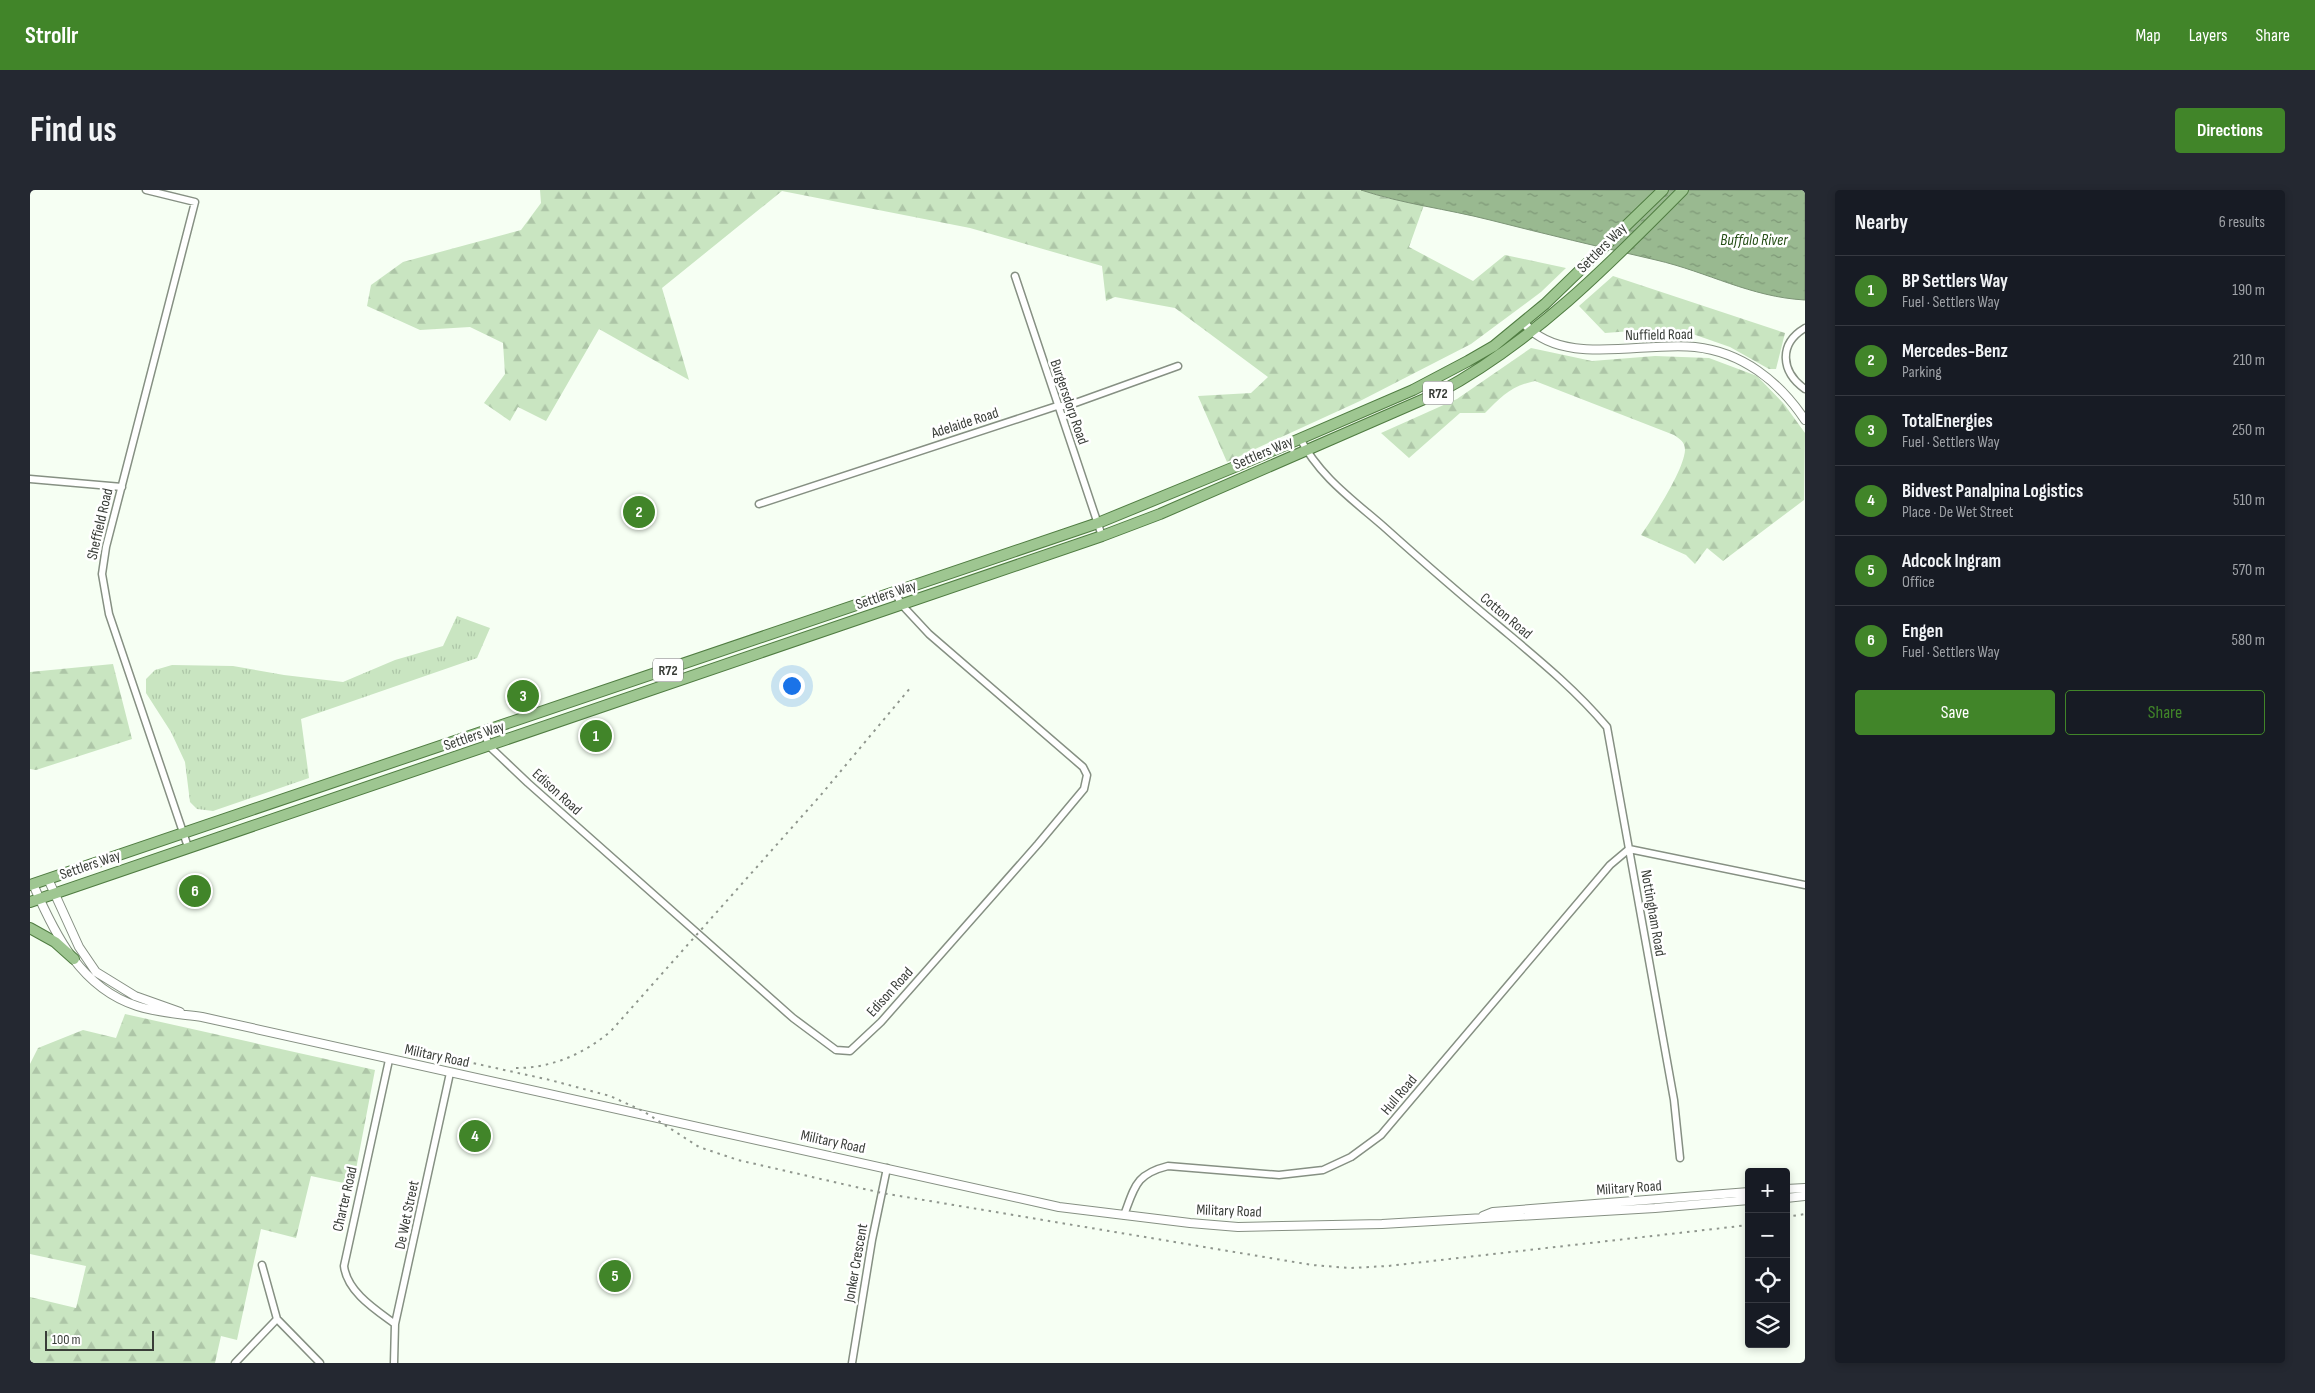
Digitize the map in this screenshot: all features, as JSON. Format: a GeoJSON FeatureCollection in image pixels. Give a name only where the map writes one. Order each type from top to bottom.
{"type":"FeatureCollection","features":[{"type":"Feature","properties":{"kind":"main road","name":"Settlers Way"},"geometry":{"type":"LineString","coordinates":[[32,885],[183,832],[1098,523],[1300,438],[1438,377],[1494,346],[1546,304],[1663,190]]}},
{"type":"Feature","properties":{"kind":"main road","name":"Settlers Way"},"geometry":{"type":"LineString","coordinates":[[35,901],[188,847],[902,605],[1160,514],[1438,393],[1501,356],[1558,312],[1683,190]]}},
{"type":"Feature","properties":{"kind":"main road"},"geometry":{"type":"LineString","coordinates":[[30,928],[55,942],[74,959]]}},
{"type":"Feature","properties":{"kind":"street","name":"Sheffield Road"},"geometry":{"type":"LineString","coordinates":[[146,190],[195,202],[103,560],[103,590],[109,614],[188,847]]}},
{"type":"Feature","properties":{"kind":"street","name":"Burgersdorp Road"},"geometry":{"type":"LineString","coordinates":[[1015,276],[1102,536]]}},
{"type":"Feature","properties":{"kind":"street","name":"Nuffield Road"},"geometry":{"type":"LineString","coordinates":[[1524,323],[1532,332],[1547,341],[1581,349],[1676,346],[1696,347],[1725,354],[1747,364],[1769,379],[1789,399],[1805,420]]}},
{"type":"Feature","properties":{"kind":"street"},"geometry":{"type":"LineString","coordinates":[[1805,328],[1792,339],[1786,359],[1791,377],[1805,389]]}},
{"type":"Feature","properties":{"kind":"street","name":"Adelaide Road"},"geometry":{"type":"LineString","coordinates":[[759,504],[1057,406],[1067,406],[1178,366]]}},
{"type":"Feature","properties":{"kind":"street","name":"Cotton Road"},"geometry":{"type":"LineString","coordinates":[[1300,438],[1315,465],[1333,482],[1419,559],[1522,646],[1595,712],[1607,726],[1629,849]]}},
{"type":"Feature","properties":{"kind":"street"},"geometry":{"type":"LineString","coordinates":[[30,479],[122,488]]}},
{"type":"Feature","properties":{"kind":"street","name":"Edison Road"},"geometry":{"type":"LineString","coordinates":[[484,731],[489,746],[592,841],[793,1018],[836,1050],[850,1051],[881,1022],[1038,844],[1084,789],[1087,779],[1083,767],[928,634],[902,605],[894,592]]}},
{"type":"Feature","properties":{"kind":"street","name":"Nottingham Road"},"geometry":{"type":"LineString","coordinates":[[1680,1158],[1674,1100],[1629,849],[1805,885]]}},
{"type":"Feature","properties":{"kind":"street","name":"Hull Road"},"geometry":{"type":"LineString","coordinates":[[1124,1215],[1132,1193],[1141,1178],[1150,1171],[1168,1166],[1279,1175],[1323,1170],[1350,1158],[1381,1135],[1610,865],[1629,849]]}},
{"type":"Feature","properties":{"kind":"street","name":"Military Road"},"geometry":{"type":"LineString","coordinates":[[48,879],[79,947],[96,972],[135,996],[184,1014]]}},
{"type":"Feature","properties":{"kind":"street","name":"Military Road"},"geometry":{"type":"LineString","coordinates":[[32,885],[35,901],[86,975],[100,988],[122,1000],[151,1009],[184,1014],[1059,1207],[1238,1227],[1382,1224],[1483,1216],[1543,1215],[1745,1200]]}},
{"type":"Feature","properties":{"kind":"street","name":"Charter Road"},"geometry":{"type":"LineString","coordinates":[[389,1060],[344,1266],[351,1286],[374,1308],[395,1324]]}},
{"type":"Feature","properties":{"kind":"street","name":"De Wet Street"},"geometry":{"type":"LineString","coordinates":[[394,1363],[395,1324],[450,1073]]}},
{"type":"Feature","properties":{"kind":"street","name":"Jonker Crescent"},"geometry":{"type":"LineString","coordinates":[[852,1363],[872,1240],[887,1168]]}},
{"type":"Feature","properties":{"kind":"street"},"geometry":{"type":"LineString","coordinates":[[1790,1189],[1805,1188]]}},
{"type":"Feature","properties":{"kind":"street","name":"Military Road"},"geometry":{"type":"LineString","coordinates":[[1483,1216],[1493,1212],[1745,1192]]}},
{"type":"Feature","properties":{"kind":"street"},"geometry":{"type":"LineString","coordinates":[[1790,1198],[1805,1196]]}},
{"type":"Feature","properties":{"kind":"street"},"geometry":{"type":"LineString","coordinates":[[262,1265],[277,1319],[320,1363]]}},
{"type":"Feature","properties":{"kind":"street"},"geometry":{"type":"LineString","coordinates":[[235,1363],[277,1319]]}},
{"type":"Feature","properties":{"kind":"green space"},"geometry":{"type":"Polygon","coordinates":[[[540,190],[1361,190],[1387,198],[1424,205],[1409,247],[1473,281],[1505,255],[1566,268],[1541,292],[1471,344],[1360,401],[1227,462],[1198,396],[1251,393],[1268,377],[1175,308],[1115,297],[1106,301],[1102,266],[970,228],[782,191],[662,288],[689,380],[599,329],[546,421],[518,407],[510,421],[484,403],[505,374],[503,343],[470,327],[420,330],[367,306],[371,285],[403,262],[521,230],[541,203],[540,190]]]}},
{"type":"Feature","properties":{"kind":"green space"},"geometry":{"type":"Polygon","coordinates":[[[1613,276],[1785,333],[1776,369],[1769,369],[1730,347],[1687,332],[1645,330],[1605,333],[1579,306],[1613,276]]]}},
{"type":"Feature","properties":{"kind":"green space"},"geometry":{"type":"Polygon","coordinates":[[[1531,348],[1592,361],[1655,356],[1709,358],[1757,376],[1784,404],[1805,433],[1804,500],[1723,561],[1707,548],[1695,564],[1686,555],[1641,535],[1667,494],[1683,459],[1684,445],[1674,435],[1535,381],[1513,389],[1485,413],[1460,413],[1409,458],[1381,433],[1457,399],[1531,348]]]}},
{"type":"Feature","properties":{"kind":"green space"},"geometry":{"type":"Polygon","coordinates":[[[457,616],[490,628],[477,658],[301,719],[309,778],[213,811],[197,809],[190,802],[185,762],[171,732],[146,693],[146,679],[155,670],[172,665],[233,666],[284,675],[343,682],[395,660],[443,646],[457,616]]]}},
{"type":"Feature","properties":{"kind":"green space"},"geometry":{"type":"Polygon","coordinates":[[[113,664],[132,739],[36,770],[30,769],[30,672],[113,664]]]}},
{"type":"Feature","properties":{"kind":"green space"},"geometry":{"type":"Polygon","coordinates":[[[125,1014],[375,1070],[353,1185],[311,1176],[296,1238],[261,1229],[237,1340],[221,1336],[215,1363],[30,1363],[30,1297],[76,1308],[86,1266],[30,1254],[30,1064],[38,1048],[83,1030],[116,1038],[125,1014]]]}},
{"type":"Feature","properties":{"kind":"water","name":"Buffalo River"},"geometry":{"type":"Polygon","coordinates":[[[1361,190],[1805,190],[1805,300],[1766,294],[1656,260],[1361,190]]]}},
{"type":"Feature","properties":{"kind":"railway"},"geometry":{"type":"LineString","coordinates":[[516,1068],[542,1065],[567,1058],[579,1053],[611,1031],[820,796],[911,687]]}},
{"type":"Feature","properties":{"kind":"railway"},"geometry":{"type":"LineString","coordinates":[[459,1060],[550,1080],[610,1096],[643,1111],[699,1147],[738,1160],[882,1193],[1312,1265],[1350,1268],[1388,1266],[1745,1225]]}},
{"type":"Feature","properties":{"kind":"railway"},"geometry":{"type":"LineString","coordinates":[[1790,1216],[1805,1214]]}},
{"type":"Feature","properties":{"kind":"place","name":"Mercedes-Benz"},"geometry":{"type":"Point","coordinates":[639,512]}},
{"type":"Feature","properties":{"kind":"place","name":"TotalEnergies"},"geometry":{"type":"Point","coordinates":[523,696]}},
{"type":"Feature","properties":{"kind":"place","name":"BP Settlers Way"},"geometry":{"type":"Point","coordinates":[596,736]}},
{"type":"Feature","properties":{"kind":"place","name":"Engen"},"geometry":{"type":"Point","coordinates":[195,891]}},
{"type":"Feature","properties":{"kind":"place","name":"Bidvest Panalpina Logistics"},"geometry":{"type":"Point","coordinates":[475,1136]}},
{"type":"Feature","properties":{"kind":"place","name":"Adcock Ingram"},"geometry":{"type":"Point","coordinates":[615,1276]}}]}
